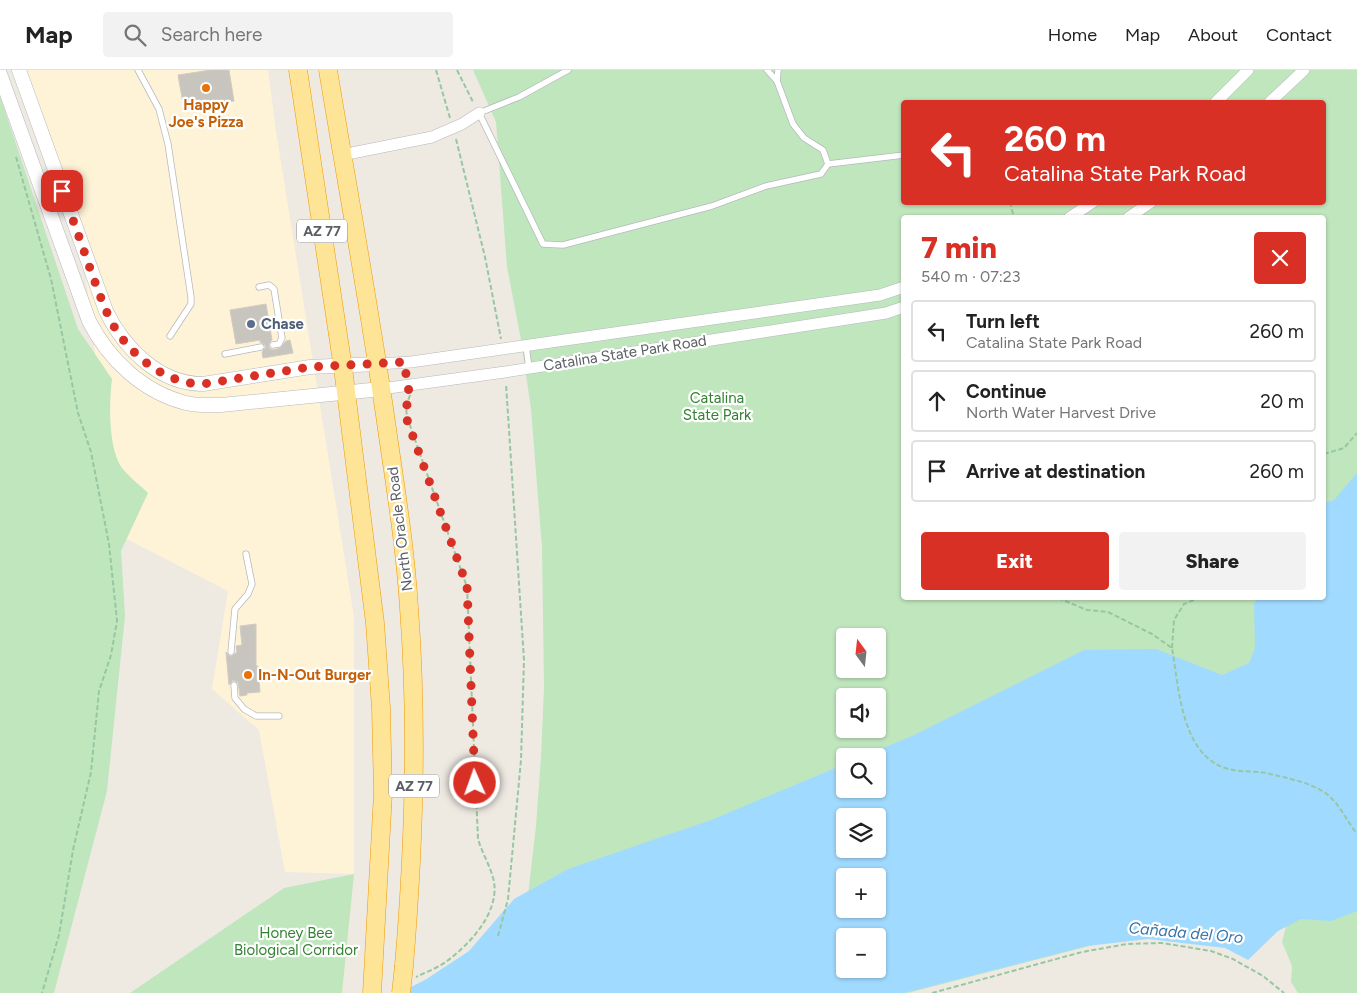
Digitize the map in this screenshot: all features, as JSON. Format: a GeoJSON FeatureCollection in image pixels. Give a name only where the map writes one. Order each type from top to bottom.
{"type":"FeatureCollection","features":[{"type":"Feature","properties":{"kind":"highway","name":"AZ 77"},"geometry":{"type":"LineString","coordinates":[[298,70],[346,392],[375,623],[381,708],[383,793],[373,986]]}},
{"type":"Feature","properties":{"kind":"highway","name":"North Oracle Road"},"geometry":{"type":"LineString","coordinates":[[328,70],[381,389],[400,518],[409,607],[413,668],[414,775],[412,872],[406,979]]}},
{"type":"Feature","properties":{"kind":"street"},"geometry":{"type":"LineString","coordinates":[[19,70],[106,311],[118,333],[135,352],[152,366],[166,374],[192,384],[203,384],[310,367],[377,364]]}},
{"type":"Feature","properties":{"kind":"street"},"geometry":{"type":"LineString","coordinates":[[1218,100],[1248,70]]}},
{"type":"Feature","properties":{"kind":"street"},"geometry":{"type":"LineString","coordinates":[[1272,100],[1304,70]]}},
{"type":"Feature","properties":{"kind":"street","name":"Catalina State Park Road"},"geometry":{"type":"LineString","coordinates":[[0,74],[89,321],[104,346],[127,371],[157,391],[187,403],[221,405],[381,389],[596,358],[886,312],[901,308]]}},
{"type":"Feature","properties":{"kind":"street"},"geometry":{"type":"LineString","coordinates":[[342,154],[432,137],[453,128],[479,113]]}},
{"type":"Feature","properties":{"kind":"street"},"geometry":{"type":"LineString","coordinates":[[1074,215],[1088,205]]}},
{"type":"Feature","properties":{"kind":"street"},"geometry":{"type":"LineString","coordinates":[[1132,215],[1147,205]]}},
{"type":"Feature","properties":{"kind":"street","name":"Catalina State Park Road"},"geometry":{"type":"LineString","coordinates":[[377,364],[411,362],[880,295],[901,288]]}},
{"type":"Feature","properties":{"kind":"lane"},"geometry":{"type":"LineString","coordinates":[[138,70],[159,109],[168,144],[191,297],[190,304],[170,336]]}},
{"type":"Feature","properties":{"kind":"lane"},"geometry":{"type":"LineString","coordinates":[[568,70],[518,97],[479,113],[543,244],[563,245],[712,206],[766,186],[821,174],[828,164],[901,155]]}},
{"type":"Feature","properties":{"kind":"lane"},"geometry":{"type":"LineString","coordinates":[[767,70],[777,81],[793,124],[804,138],[823,150],[828,164]]}},
{"type":"Feature","properties":{"kind":"lane"},"geometry":{"type":"LineString","coordinates":[[777,81],[778,70]]}},
{"type":"Feature","properties":{"kind":"lane"},"geometry":{"type":"LineString","coordinates":[[259,287],[269,285],[274,289],[282,338],[279,344],[273,345]]}},
{"type":"Feature","properties":{"kind":"lane"},"geometry":{"type":"LineString","coordinates":[[526,346],[529,368]]}},
{"type":"Feature","properties":{"kind":"lane"},"geometry":{"type":"LineString","coordinates":[[225,354],[261,348]]}},
{"type":"Feature","properties":{"kind":"lane"},"geometry":{"type":"LineString","coordinates":[[230,652],[235,609],[248,594],[252,584],[246,554]]}},
{"type":"Feature","properties":{"kind":"lane"},"geometry":{"type":"LineString","coordinates":[[234,685],[235,698],[244,709],[256,716],[279,716]]}},
{"type":"Feature","properties":{"kind":"path"},"geometry":{"type":"LineString","coordinates":[[436,70],[462,157],[485,257],[503,349]]}},
{"type":"Feature","properties":{"kind":"path"},"geometry":{"type":"LineString","coordinates":[[457,70],[479,113]]}},
{"type":"Feature","properties":{"kind":"path"},"geometry":{"type":"LineString","coordinates":[[15,153],[51,279],[78,413],[91,452],[109,544],[117,622],[111,655],[99,691],[91,772],[73,850],[59,935],[42,993]]}},
{"type":"Feature","properties":{"kind":"path"},"geometry":{"type":"LineString","coordinates":[[498,936],[508,899],[521,760],[524,660],[505,372]]}},
{"type":"Feature","properties":{"kind":"path"},"geometry":{"type":"LineString","coordinates":[[406,979],[446,961],[479,931],[491,909],[495,891],[492,873],[478,839],[467,586],[406,417],[406,407],[410,398],[408,385]]}},
{"type":"Feature","properties":{"kind":"path"},"geometry":{"type":"LineString","coordinates":[[1326,453],[1344,448],[1357,433]]}},
{"type":"Feature","properties":{"kind":"path"},"geometry":{"type":"LineString","coordinates":[[1063,600],[1087,610],[1108,612],[1152,634],[1172,648]]}},
{"type":"Feature","properties":{"kind":"path"},"geometry":{"type":"LineString","coordinates":[[1194,600],[1184,604],[1174,620],[1172,648],[1186,724],[1196,745],[1209,760],[1228,769],[1259,772],[1304,781],[1325,793],[1337,804],[1357,834]]}},
{"type":"Feature","properties":{"kind":"path"},"geometry":{"type":"LineString","coordinates":[[932,993],[1082,952],[1127,944],[1162,943],[1211,951],[1233,959],[1263,976],[1284,993]]}},
{"type":"Feature","properties":{"kind":"shaded area"},"geometry":{"type":"Polygon","coordinates":[[[23,70],[268,70],[276,131],[354,617],[354,874],[285,872],[259,730],[212,689],[228,591],[117,534],[79,222],[23,70]]]}},
{"type":"Feature","properties":{"kind":"green space","name":"Catalina State Park"},"geometry":{"type":"Polygon","coordinates":[[[473,70],[1357,70],[1357,877],[908,993],[512,993],[528,895],[536,826],[544,687],[542,548],[531,409],[521,340],[507,267],[496,122],[473,70]]]}},
{"type":"Feature","properties":{"kind":"green space"},"geometry":{"type":"Polygon","coordinates":[[[0,96],[78,329],[112,379],[110,400],[111,425],[117,459],[122,468],[148,493],[121,551],[125,616],[107,791],[54,993],[0,993],[0,96]]]}},
{"type":"Feature","properties":{"kind":"green space","name":"Honey Bee Biological Corridor"},"geometry":{"type":"Polygon","coordinates":[[[354,874],[342,993],[130,993],[284,888],[354,874]]]}},
{"type":"Feature","properties":{"kind":"green space"},"geometry":{"type":"Polygon","coordinates":[[[1357,907],[1357,993],[1298,993],[1291,982],[1292,966],[1282,942],[1287,922],[1295,915],[1357,907]]]}},
{"type":"Feature","properties":{"kind":"water","name":"Cañada del Oro"},"geometry":{"type":"Polygon","coordinates":[[[1357,473],[1357,911],[1331,921],[1301,919],[1278,931],[1248,960],[1225,948],[1148,939],[1087,946],[904,993],[399,993],[425,980],[469,951],[514,899],[568,869],[711,820],[836,768],[836,798],[886,798],[886,748],[883,748],[912,736],[1084,650],[1156,649],[1222,675],[1249,663],[1255,648],[1254,604],[1256,600],[1326,600],[1326,502],[1334,500],[1357,473]]]}},
{"type":"Feature","properties":{"kind":"building","name":"Happy Joe's Pizza"},"geometry":{"type":"Polygon","coordinates":[[[211,70],[229,70],[234,101],[184,109],[178,75],[211,70]]]}},
{"type":"Feature","properties":{"kind":"building","name":"Chase"},"geometry":{"type":"Polygon","coordinates":[[[266,304],[272,340],[269,343],[269,348],[273,350],[280,348],[286,341],[290,340],[293,353],[263,358],[262,352],[266,347],[260,340],[236,344],[230,310],[266,304]]]}},
{"type":"Feature","properties":{"kind":"building","name":"In-N-Out Burger"},"geometry":{"type":"Polygon","coordinates":[[[256,624],[256,666],[258,666],[260,692],[247,693],[247,695],[240,696],[238,682],[233,680],[229,685],[226,652],[229,656],[232,656],[237,652],[236,646],[242,645],[240,626],[256,624]]]}},
{"type":"Feature","properties":{"kind":"place","name":"Happy Joe's Pizza"},"geometry":{"type":"Point","coordinates":[206,88]}},
{"type":"Feature","properties":{"kind":"place","name":"Chase"},"geometry":{"type":"Point","coordinates":[251,324]}},
{"type":"Feature","properties":{"kind":"place","name":"In-N-Out Burger"},"geometry":{"type":"Point","coordinates":[248,675]}},
{"type":"Feature","properties":{"kind":"route"},"geometry":{"type":"LineString","coordinates":[[62,191],[100,297],[112,323],[118,333],[135,352],[152,366],[166,374],[192,384],[203,384],[319,366],[404,362],[410,398],[406,407],[406,417],[467,586],[475,783]]}}]}
